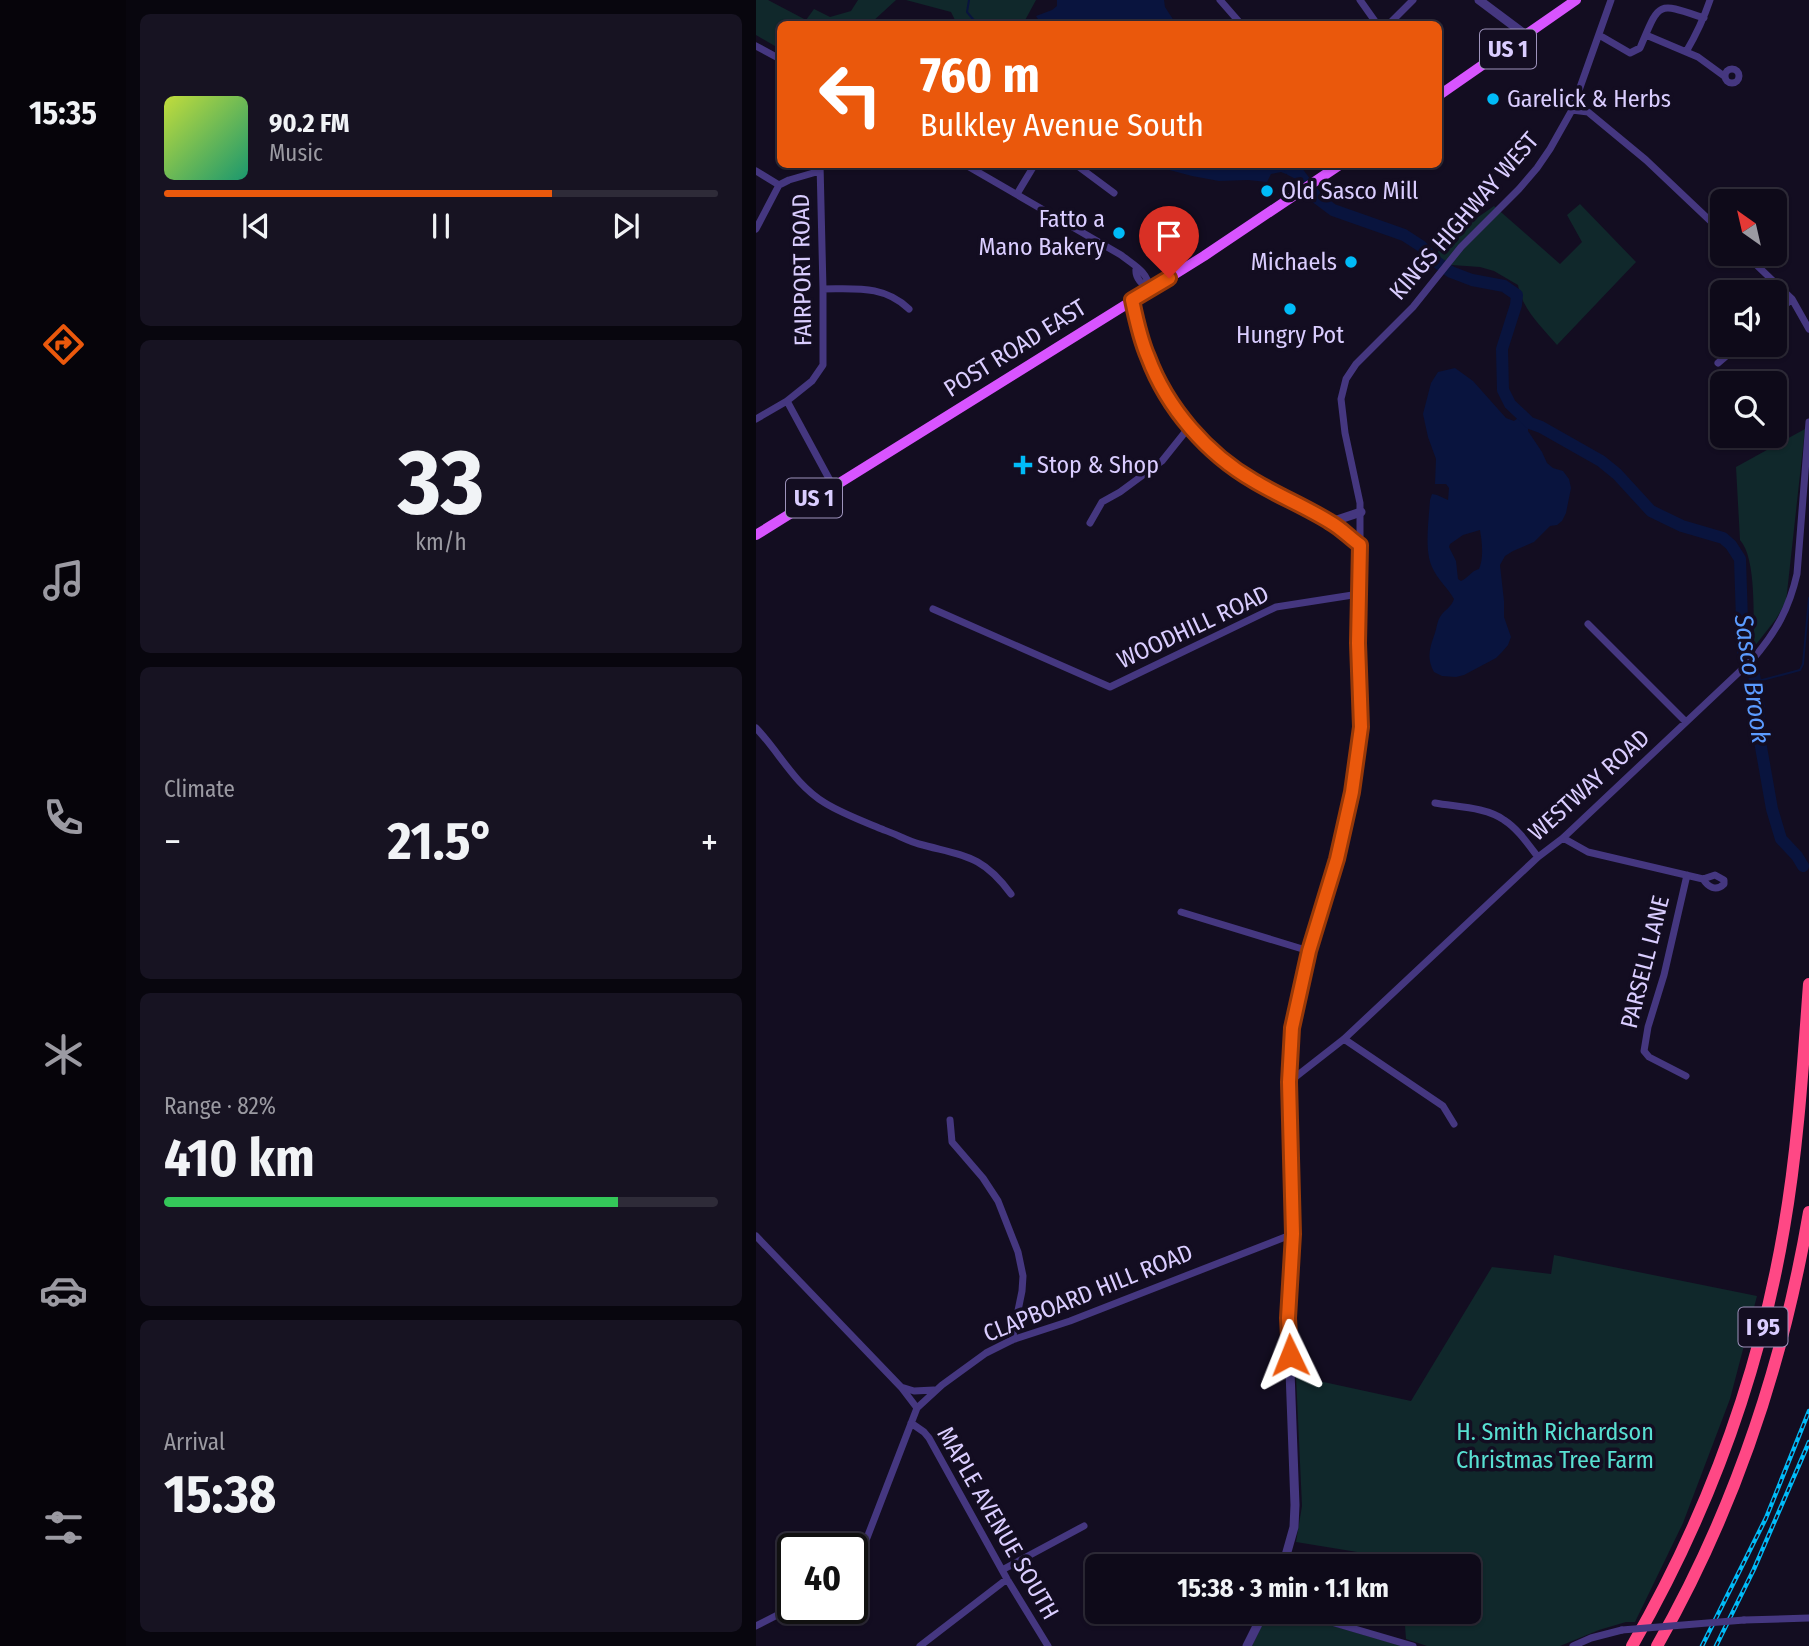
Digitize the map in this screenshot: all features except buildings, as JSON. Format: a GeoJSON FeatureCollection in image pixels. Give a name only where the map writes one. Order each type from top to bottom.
{"type":"FeatureCollection","features":[{"type":"Feature","properties":{"kind":"highway","name":"I 95"},"geometry":{"type":"LineString","coordinates":[[1632,1646],[1670,1575],[1703,1504],[1732,1430],[1762,1330],[1780,1254],[1788,1202],[1798,1124],[1809,984]]}},
{"type":"Feature","properties":{"kind":"highway","name":"I 95"},"geometry":{"type":"LineString","coordinates":[[1657,1646],[1702,1559],[1752,1438],[1776,1364],[1809,1212]]}},
{"type":"Feature","properties":{"kind":"main road","name":"US 1"},"geometry":{"type":"LineString","coordinates":[[1442,93],[1576,0]]}},
{"type":"Feature","properties":{"kind":"main road","name":"POST ROAD EAST"},"geometry":{"type":"LineString","coordinates":[[756,535],[1222,244],[1335,168]]}},
{"type":"Feature","properties":{"kind":"street"},"geometry":{"type":"LineString","coordinates":[[1220,0],[1238,21]]}},
{"type":"Feature","properties":{"kind":"street"},"geometry":{"type":"LineString","coordinates":[[1360,0],[1375,21]]}},
{"type":"Feature","properties":{"kind":"street"},"geometry":{"type":"LineString","coordinates":[[1391,21],[1413,0]]}},
{"type":"Feature","properties":{"kind":"street"},"geometry":{"type":"LineString","coordinates":[[1479,0],[1527,36]]}},
{"type":"Feature","properties":{"kind":"street","name":"KINGS HIGHWAY WEST"},"geometry":{"type":"LineString","coordinates":[[1361,512],[1341,399],[1346,379],[1356,364],[1413,307],[1461,247],[1532,174],[1550,149],[1572,110],[1611,0]]}},
{"type":"Feature","properties":{"kind":"street"},"geometry":{"type":"LineString","coordinates":[[1686,52],[1704,19],[1710,0]]}},
{"type":"Feature","properties":{"kind":"street"},"geometry":{"type":"LineString","coordinates":[[1598,35],[1630,53],[1640,48],[1652,17],[1665,8],[1671,7],[1704,19]]}},
{"type":"Feature","properties":{"kind":"street"},"geometry":{"type":"LineString","coordinates":[[1646,35],[1698,57],[1724,76]]}},
{"type":"Feature","properties":{"kind":"street"},"geometry":{"type":"LineString","coordinates":[[756,46],[777,57]]}},
{"type":"Feature","properties":{"kind":"street"},"geometry":{"type":"LineString","coordinates":[[1578,95],[1588,112],[1646,160],[1710,221]]}},
{"type":"Feature","properties":{"kind":"street"},"geometry":{"type":"LineString","coordinates":[[1572,110],[1588,112]]}},
{"type":"Feature","properties":{"kind":"street"},"geometry":{"type":"LineString","coordinates":[[756,229],[779,185],[820,168]]}},
{"type":"Feature","properties":{"kind":"street","name":"FAIRPORT ROAD"},"geometry":{"type":"LineString","coordinates":[[756,419],[787,401],[812,381],[822,365],[820,168]]}},
{"type":"Feature","properties":{"kind":"street"},"geometry":{"type":"LineString","coordinates":[[971,168],[1121,255],[1136,269],[1141,283],[1150,289]]}},
{"type":"Feature","properties":{"kind":"street"},"geometry":{"type":"LineString","coordinates":[[1017,194],[1033,168]]}},
{"type":"Feature","properties":{"kind":"street"},"geometry":{"type":"LineString","coordinates":[[1080,168],[1114,193]]}},
{"type":"Feature","properties":{"kind":"street"},"geometry":{"type":"LineString","coordinates":[[756,171],[779,185]]}},
{"type":"Feature","properties":{"kind":"street"},"geometry":{"type":"LineString","coordinates":[[1758,266],[1792,299],[1809,329]]}},
{"type":"Feature","properties":{"kind":"street"},"geometry":{"type":"LineString","coordinates":[[823,289],[885,292],[900,299],[909,309]]}},
{"type":"Feature","properties":{"kind":"street"},"geometry":{"type":"LineString","coordinates":[[1787,303],[1792,299]]}},
{"type":"Feature","properties":{"kind":"street"},"geometry":{"type":"LineString","coordinates":[[1132,300],[1153,371],[1166,395],[1189,426],[1234,469],[1331,522],[1360,545]]}},
{"type":"Feature","properties":{"kind":"street"},"geometry":{"type":"LineString","coordinates":[[1718,363],[1725,357]]}},
{"type":"Feature","properties":{"kind":"street"},"geometry":{"type":"LineString","coordinates":[[787,401],[833,486]]}},
{"type":"Feature","properties":{"kind":"street","name":"WESTWAY ROAD"},"geometry":{"type":"LineString","coordinates":[[1289,1082],[1344,1039],[1538,857],[1563,838],[1753,659],[1779,626],[1792,596],[1797,573],[1809,422]]}},
{"type":"Feature","properties":{"kind":"street"},"geometry":{"type":"LineString","coordinates":[[1090,523],[1102,502],[1162,461],[1189,426]]}},
{"type":"Feature","properties":{"kind":"street"},"geometry":{"type":"LineString","coordinates":[[1286,1554],[1294,1527],[1295,1505],[1288,1318],[1293,1234],[1289,1082],[1292,1028],[1309,951],[1337,859],[1352,792],[1361,727],[1358,643],[1361,512],[1331,522]]}},
{"type":"Feature","properties":{"kind":"street","name":"WOODHILL ROAD"},"geometry":{"type":"LineString","coordinates":[[933,609],[1110,687],[1276,607],[1359,594]]}},
{"type":"Feature","properties":{"kind":"street"},"geometry":{"type":"LineString","coordinates":[[1588,624],[1686,722]]}},
{"type":"Feature","properties":{"kind":"street"},"geometry":{"type":"LineString","coordinates":[[756,728],[803,786],[825,803],[918,844],[971,857],[995,875],[1011,894]]}},
{"type":"Feature","properties":{"kind":"street"},"geometry":{"type":"LineString","coordinates":[[1435,803],[1485,811],[1503,819],[1516,830],[1538,857]]}},
{"type":"Feature","properties":{"kind":"street","name":"PARSELL LANE"},"geometry":{"type":"LineString","coordinates":[[1563,838],[1588,852],[1703,879]]}},
{"type":"Feature","properties":{"kind":"street","name":"PARSELL LANE"},"geometry":{"type":"LineString","coordinates":[[1686,1076],[1649,1058],[1644,1051],[1647,1027],[1664,975],[1687,875]]}},
{"type":"Feature","properties":{"kind":"street"},"geometry":{"type":"LineString","coordinates":[[1181,912],[1309,951]]}},
{"type":"Feature","properties":{"kind":"street"},"geometry":{"type":"LineString","coordinates":[[1344,1039],[1443,1105],[1454,1124]]}},
{"type":"Feature","properties":{"kind":"street"},"geometry":{"type":"LineString","coordinates":[[950,1120],[952,1142],[983,1178],[998,1202],[1017,1252],[1023,1276],[1012,1340]]}},
{"type":"Feature","properties":{"kind":"street","name":"CLAPBOARD HILL ROAD"},"geometry":{"type":"LineString","coordinates":[[868,1535],[917,1408],[935,1390],[986,1353],[1012,1340],[1070,1321],[1293,1234]]}},
{"type":"Feature","properties":{"kind":"street","name":"MAPLE AVENUE SOUTH"},"geometry":{"type":"LineString","coordinates":[[758,1241],[901,1387],[917,1408]]}},
{"type":"Feature","properties":{"kind":"street"},"geometry":{"type":"LineString","coordinates":[[901,1387],[915,1391],[935,1390]]}},
{"type":"Feature","properties":{"kind":"street","name":"MAPLE AVENUE SOUTH"},"geometry":{"type":"LineString","coordinates":[[911,1423],[929,1438],[1007,1579],[1048,1646]]}},
{"type":"Feature","properties":{"kind":"street"},"geometry":{"type":"LineString","coordinates":[[1002,1570],[1084,1527]]}},
{"type":"Feature","properties":{"kind":"street"},"geometry":{"type":"LineString","coordinates":[[920,1646],[1007,1579]]}},
{"type":"Feature","properties":{"kind":"street"},"geometry":{"type":"LineString","coordinates":[[756,1626],[777,1615]]}},
{"type":"Feature","properties":{"kind":"street"},"geometry":{"type":"LineString","coordinates":[[1573,1646],[1622,1630],[1744,1620],[1809,1618]]}},
{"type":"Feature","properties":{"kind":"street"},"geometry":{"type":"LineString","coordinates":[[1247,1646],[1258,1624]]}},
{"type":"Feature","properties":{"kind":"street"},"geometry":{"type":"LineString","coordinates":[[1338,1624],[1413,1646]]}},
{"type":"Feature","properties":{"kind":"green space"},"geometry":{"type":"Polygon","coordinates":[[[756,0],[768,0],[806,20],[814,9],[830,17],[851,11],[858,0],[896,0],[873,21],[777,21],[777,47],[756,35],[756,0]]]}},
{"type":"Feature","properties":{"kind":"green space"},"geometry":{"type":"Polygon","coordinates":[[[906,0],[1036,0],[1025,21],[956,21],[951,12],[906,0]]]}},
{"type":"Feature","properties":{"kind":"green space"},"geometry":{"type":"Polygon","coordinates":[[[1580,204],[1636,262],[1557,345],[1528,310],[1518,285],[1494,271],[1452,265],[1436,256],[1448,230],[1466,224],[1494,206],[1560,264],[1582,242],[1567,215],[1580,204]]]}},
{"type":"Feature","properties":{"kind":"green space"},"geometry":{"type":"Polygon","coordinates":[[[1805,429],[1786,602],[1754,647],[1752,575],[1740,540],[1736,467],[1770,448],[1787,448],[1787,439],[1805,429]]]}},
{"type":"Feature","properties":{"kind":"green space","name":"H. Smith Richardson Christmas Tree Farm"},"geometry":{"type":"Polygon","coordinates":[[[1554,1255],[1757,1296],[1730,1399],[1683,1523],[1635,1622],[1599,1630],[1560,1646],[1427,1646],[1406,1639],[1405,1624],[1481,1624],[1481,1554],[1369,1554],[1296,1542],[1302,1506],[1296,1376],[1411,1401],[1492,1267],[1551,1274],[1554,1255]]]}},
{"type":"Feature","properties":{"kind":"green space"},"geometry":{"type":"Polygon","coordinates":[[[1263,1624],[1326,1624],[1402,1646],[1252,1646],[1263,1624]]]}},
{"type":"Feature","properties":{"kind":"shaded area"},"geometry":{"type":"Polygon","coordinates":[[[1057,0],[1164,0],[1165,7],[1174,21],[1039,21],[1036,16],[1057,6],[1057,0]]]}},
{"type":"Feature","properties":{"kind":"shaded area"},"geometry":{"type":"Polygon","coordinates":[[[1162,168],[1291,168],[1286,174],[1271,174],[1267,182],[1219,181],[1162,168]]]}},
{"type":"Feature","properties":{"kind":"shaded area"},"geometry":{"type":"Polygon","coordinates":[[[1455,368],[1473,381],[1506,418],[1514,421],[1518,418],[1528,427],[1547,463],[1563,471],[1571,488],[1562,521],[1550,526],[1534,542],[1505,556],[1500,565],[1504,617],[1511,637],[1508,645],[1496,658],[1456,677],[1442,676],[1434,672],[1429,657],[1439,619],[1454,599],[1434,571],[1428,552],[1430,500],[1432,494],[1448,500],[1449,488],[1446,484],[1435,484],[1436,459],[1423,414],[1431,383],[1438,372],[1455,368]],[[1480,530],[1463,535],[1450,544],[1458,579],[1461,581],[1481,565],[1480,530]]]}},
{"type":"Feature","properties":{"kind":"waterway","name":"Sasco Brook"},"geometry":{"type":"LineString","coordinates":[[969,0],[967,12],[974,21]]}},
{"type":"Feature","properties":{"kind":"waterway","name":"Sasco Brook"},"geometry":{"type":"LineString","coordinates":[[1290,168],[1299,174],[1317,198],[1333,210],[1404,235],[1451,272],[1472,280],[1504,286],[1517,295],[1502,349],[1503,390],[1510,404],[1530,423],[1601,461],[1617,474],[1651,511],[1682,526],[1723,538],[1731,545],[1740,559],[1743,651],[1754,675],[1759,707],[1758,730],[1772,809],[1781,839],[1803,866]]}},
{"type":"Feature","properties":{"kind":"waterway"},"geometry":{"type":"LineString","coordinates":[[1755,682],[1800,670],[1803,664],[1809,598]]}},
{"type":"Feature","properties":{"kind":"railway"},"geometry":{"type":"LineString","coordinates":[[1702,1646],[1766,1518],[1809,1411]]}},
{"type":"Feature","properties":{"kind":"railway"},"geometry":{"type":"LineString","coordinates":[[1716,1646],[1754,1569],[1809,1442]]}},
{"type":"Feature","properties":{"kind":"place","name":"Garelick & Herbs"},"geometry":{"type":"Point","coordinates":[1493,99]}},
{"type":"Feature","properties":{"kind":"place","name":"Old Sasco Mill"},"geometry":{"type":"Point","coordinates":[1267,191]}},
{"type":"Feature","properties":{"kind":"place","name":"Fatto a Mano Bakery"},"geometry":{"type":"Point","coordinates":[1119,233]}},
{"type":"Feature","properties":{"kind":"place","name":"Michaels"},"geometry":{"type":"Point","coordinates":[1351,262]}},
{"type":"Feature","properties":{"kind":"place","name":"Hungry Pot"},"geometry":{"type":"Point","coordinates":[1290,309]}},
{"type":"Feature","properties":{"kind":"place","name":"Stop & Shop"},"geometry":{"type":"Point","coordinates":[1023,465]}},
{"type":"Feature","properties":{"kind":"route"},"geometry":{"type":"LineString","coordinates":[[1169,278],[1132,300],[1148,358],[1172,404],[1189,426],[1226,462],[1245,476],[1331,522],[1360,545],[1358,643],[1361,727],[1352,792],[1337,859],[1309,951],[1292,1028],[1289,1082],[1293,1234],[1288,1318],[1290,1355]]}}]}
